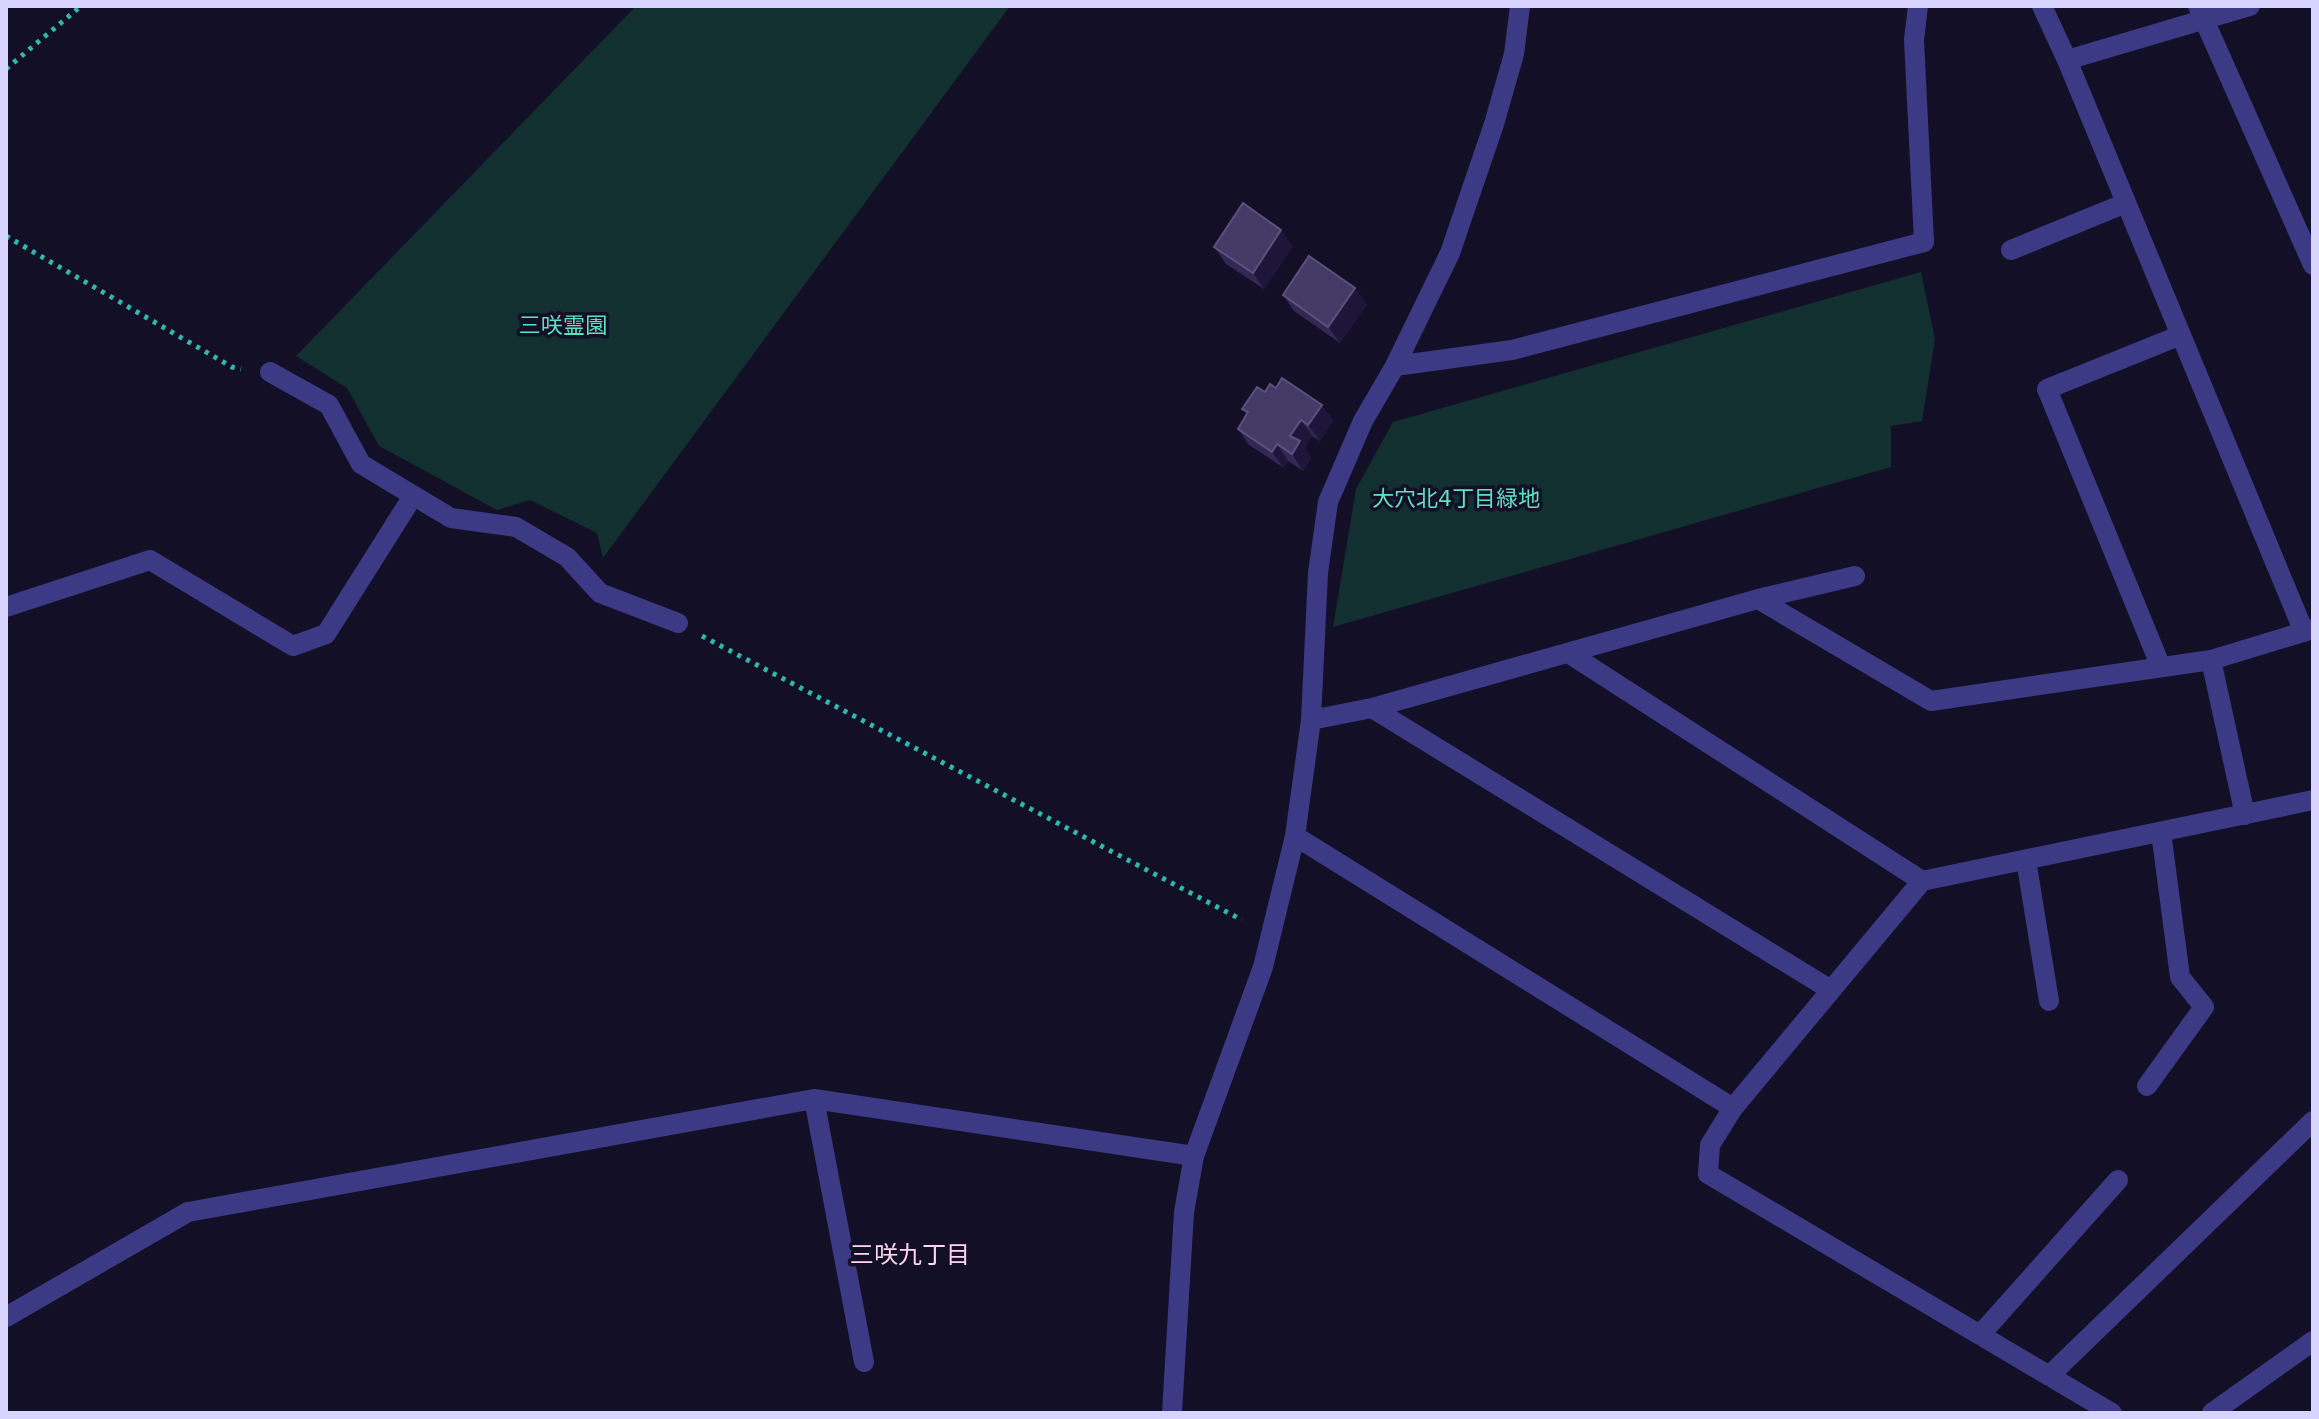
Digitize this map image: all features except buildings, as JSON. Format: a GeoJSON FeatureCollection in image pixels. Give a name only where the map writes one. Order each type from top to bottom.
{"type":"FeatureCollection","features":[{"type":"Feature","properties":{"kind":"street"},"geometry":{"type":"LineString","coordinates":[[1172,1413],[1184,1212],[1194,1156],[1263,967],[1295,836],[1311,720],[1318,573],[1328,502],[1363,421],[1395,366],[1450,253],[1514,54],[1520,6]]}},
{"type":"Feature","properties":{"kind":"street"},"geometry":{"type":"LineString","coordinates":[[1395,366],[1512,350],[1924,242],[1914,40],[1918,6]]}},
{"type":"Feature","properties":{"kind":"street"},"geometry":{"type":"LineString","coordinates":[[1758,599],[1931,701],[2211,660],[2308,630],[2042,6]]}},
{"type":"Feature","properties":{"kind":"street"},"geometry":{"type":"LineString","coordinates":[[2067,60],[2202,14],[2250,6]]}},
{"type":"Feature","properties":{"kind":"street"},"geometry":{"type":"LineString","coordinates":[[2202,14],[2313,265]]}},
{"type":"Feature","properties":{"kind":"street"},"geometry":{"type":"LineString","coordinates":[[2011,250],[2126,203]]}},
{"type":"Feature","properties":{"kind":"street"},"geometry":{"type":"LineString","coordinates":[[2161,667],[2047,389],[2181,335]]}},
{"type":"Feature","properties":{"kind":"street"},"geometry":{"type":"LineString","coordinates":[[270,372],[329,405],[361,464],[413,496],[451,518],[516,527],[567,557],[600,593],[678,623]]}},
{"type":"Feature","properties":{"kind":"street"},"geometry":{"type":"LineString","coordinates":[[6,607],[150,560],[293,646],[326,634],[413,496]]}},
{"type":"Feature","properties":{"kind":"street"},"geometry":{"type":"LineString","coordinates":[[1311,720],[1372,708],[1758,599],[1855,576]]}},
{"type":"Feature","properties":{"kind":"street"},"geometry":{"type":"LineString","coordinates":[[1570,654],[1922,881]]}},
{"type":"Feature","properties":{"kind":"street"},"geometry":{"type":"LineString","coordinates":[[2211,660],[2245,815]]}},
{"type":"Feature","properties":{"kind":"street"},"geometry":{"type":"LineString","coordinates":[[1372,708],[1831,990]]}},
{"type":"Feature","properties":{"kind":"street"},"geometry":{"type":"LineString","coordinates":[[2112,1413],[1708,1174],[1710,1145],[1733,1108],[1922,881],[2313,800]]}},
{"type":"Feature","properties":{"kind":"street"},"geometry":{"type":"LineString","coordinates":[[2147,1086],[2204,1007],[2180,977],[2161,832]]}},
{"type":"Feature","properties":{"kind":"street"},"geometry":{"type":"LineString","coordinates":[[1295,836],[1733,1108]]}},
{"type":"Feature","properties":{"kind":"street"},"geometry":{"type":"LineString","coordinates":[[2026,860],[2049,1001]]}},
{"type":"Feature","properties":{"kind":"street"},"geometry":{"type":"LineString","coordinates":[[6,1317],[188,1212],[814,1099],[1194,1156]]}},
{"type":"Feature","properties":{"kind":"street"},"geometry":{"type":"LineString","coordinates":[[814,1099],[864,1362]]}},
{"type":"Feature","properties":{"kind":"street"},"geometry":{"type":"LineString","coordinates":[[2049,1376],[2313,1121]]}},
{"type":"Feature","properties":{"kind":"street"},"geometry":{"type":"LineString","coordinates":[[1980,1335],[2118,1180]]}},
{"type":"Feature","properties":{"kind":"street"},"geometry":{"type":"LineString","coordinates":[[2212,1413],[2313,1341]]}},
{"type":"Feature","properties":{"kind":"path"},"geometry":{"type":"LineString","coordinates":[[6,69],[81,6]]}},
{"type":"Feature","properties":{"kind":"path"},"geometry":{"type":"LineString","coordinates":[[6,236],[232,367],[270,372]]}},
{"type":"Feature","properties":{"kind":"path"},"geometry":{"type":"LineString","coordinates":[[678,623],[1271,935]]}},
{"type":"Feature","properties":{"kind":"green space","name":"三咲霊園"},"geometry":{"type":"Polygon","coordinates":[[[636,6],[1010,6],[603,558],[597,533],[530,500],[497,510],[379,446],[347,388],[296,356],[636,6]]]}},
{"type":"Feature","properties":{"kind":"green space","name":"大穴北4丁目緑地"},"geometry":{"type":"Polygon","coordinates":[[[1921,272],[1935,339],[1922,421],[1891,426],[1891,467],[1333,627],[1356,489],[1393,422],[1921,272]]]}},
{"type":"Feature","properties":{"kind":"district","name":"三咲九丁目"},"geometry":{"type":"Point","coordinates":[910,1255]}}]}
